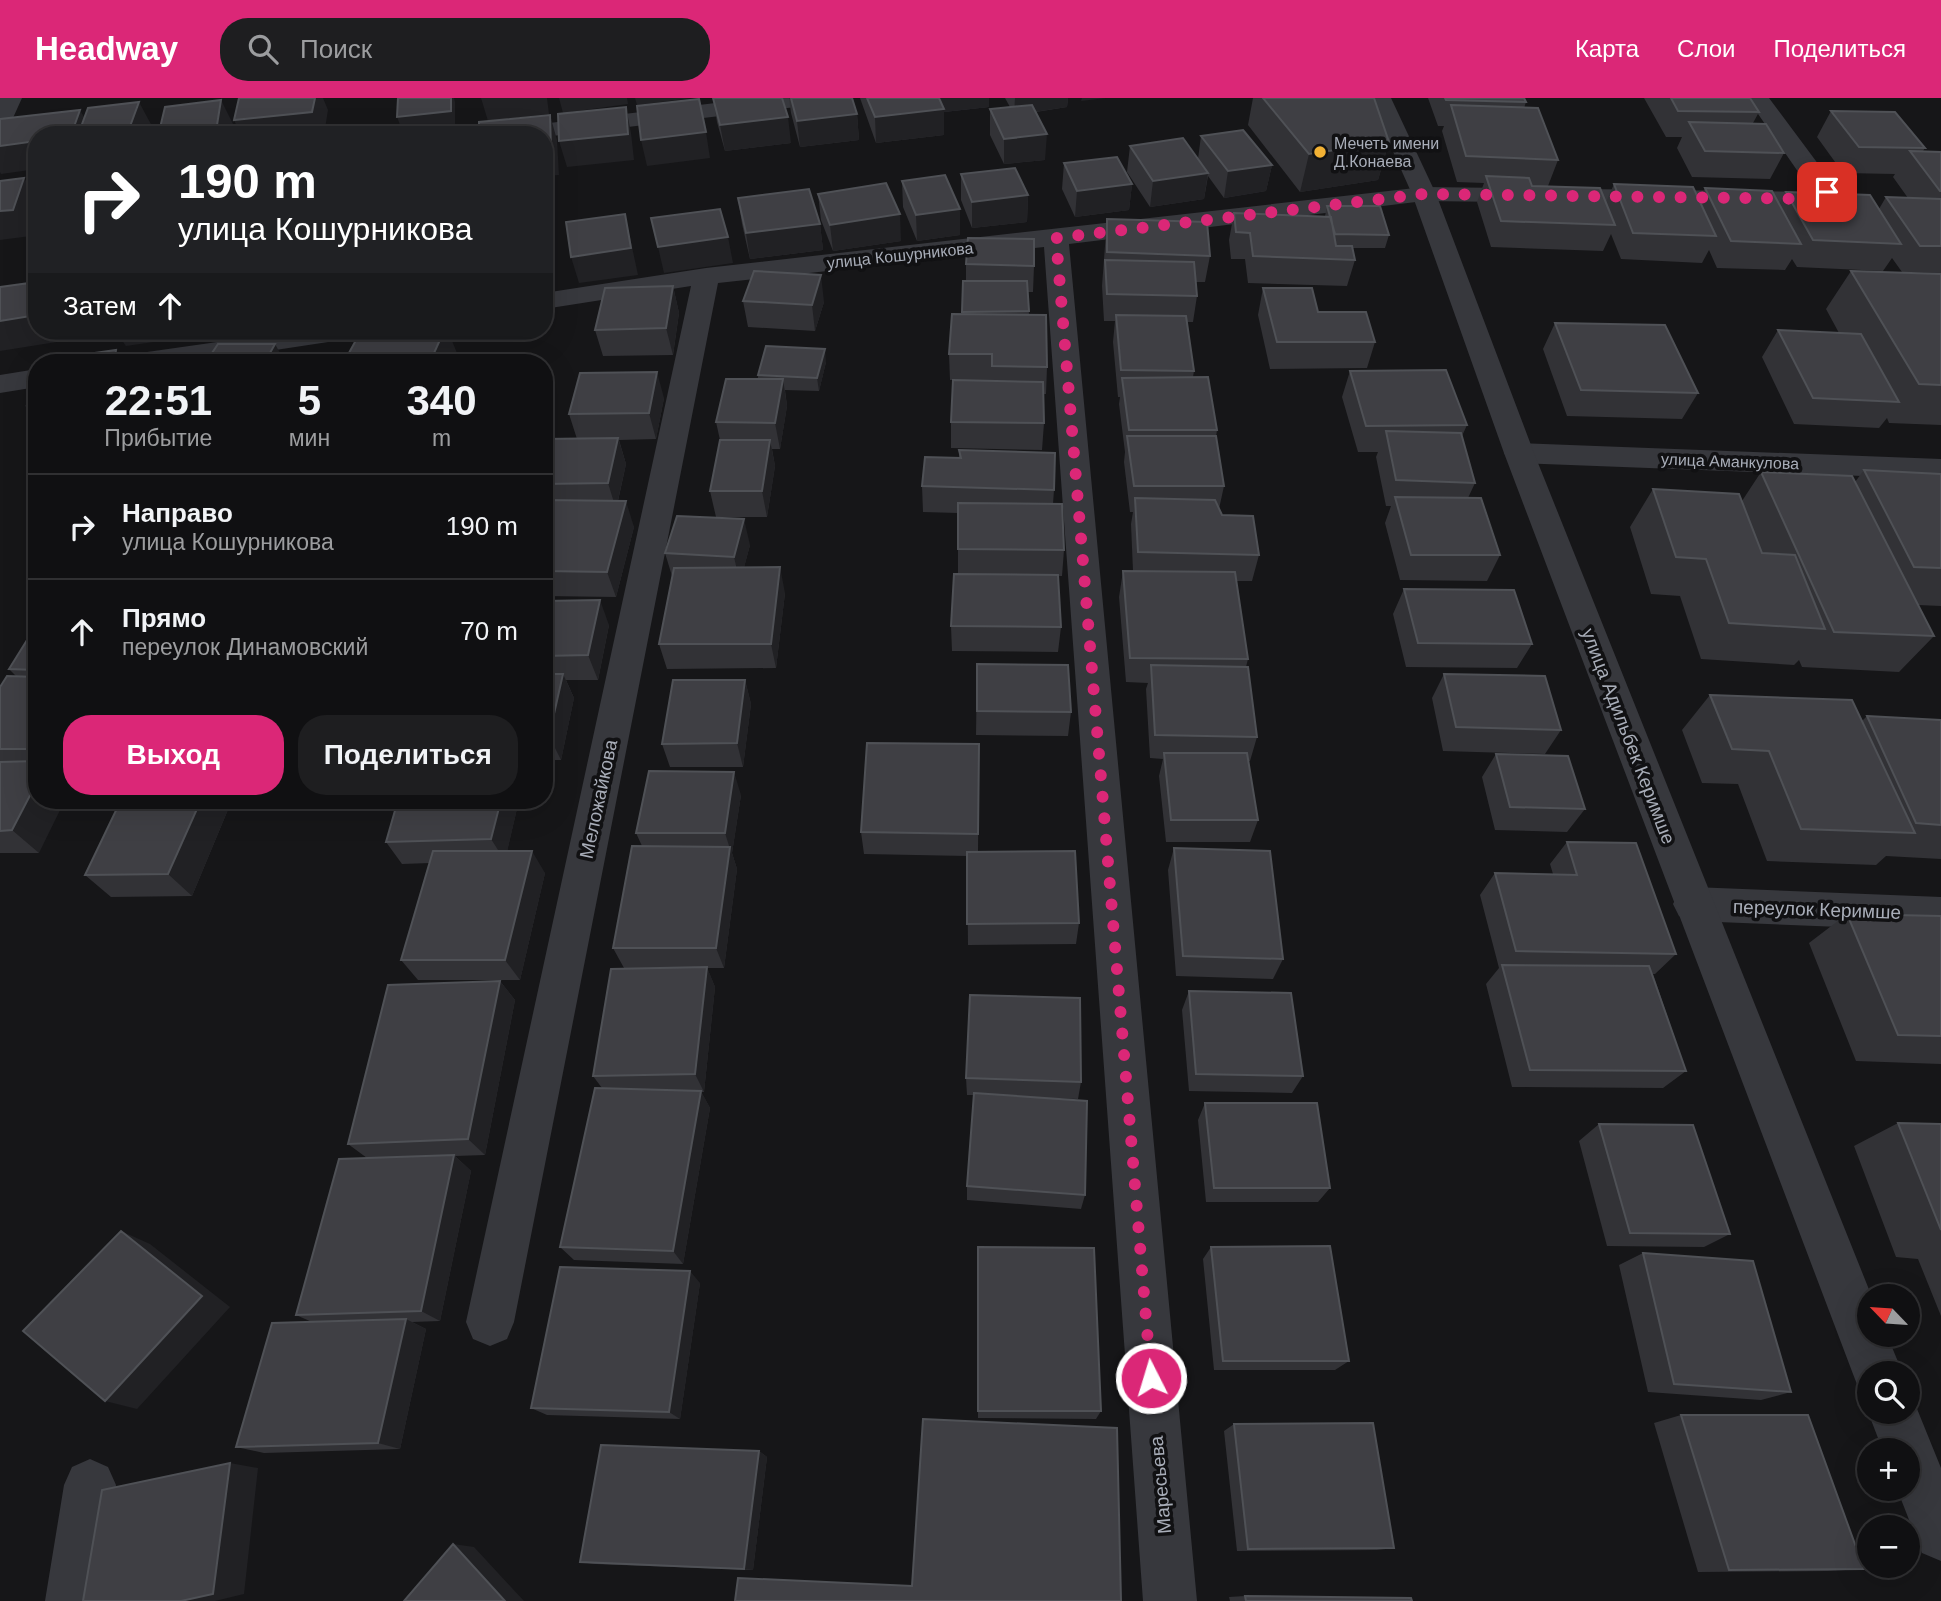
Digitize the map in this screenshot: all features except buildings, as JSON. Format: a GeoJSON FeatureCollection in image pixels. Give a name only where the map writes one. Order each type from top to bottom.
{"type":"FeatureCollection","features":[{"type":"Feature","properties":{"kind":"street"},"geometry":{"type":"LineString","coordinates":[[0,124],[10,98]]}},
{"type":"Feature","properties":{"kind":"street"},"geometry":{"type":"LineString","coordinates":[[553,130],[813,98]]}},
{"type":"Feature","properties":{"kind":"street","name":"улица Адильбек Керимше"},"geometry":{"type":"LineString","coordinates":[[1380,98],[1424,194],[1519,453],[1873,1361]]}},
{"type":"Feature","properties":{"kind":"street","name":"улица Кошурникова"},"geometry":{"type":"LineString","coordinates":[[553,300],[706,276],[1424,194],[1818,199],[1827,192],[1758,98]]}},
{"type":"Feature","properties":{"kind":"street"},"geometry":{"type":"LineString","coordinates":[[0,196],[28,192]]}},
{"type":"Feature","properties":{"kind":"street","name":"Маресьева"},"geometry":{"type":"LineString","coordinates":[[1056,238],[1170,1601]]}},
{"type":"Feature","properties":{"kind":"street","name":"Меложайкова"},"geometry":{"type":"LineString","coordinates":[[490,1322],[706,276]]}},
{"type":"Feature","properties":{"kind":"street"},"geometry":{"type":"LineString","coordinates":[[212,354],[338,340]]}},
{"type":"Feature","properties":{"kind":"street"},"geometry":{"type":"LineString","coordinates":[[0,384],[28,379]]}},
{"type":"Feature","properties":{"kind":"street","name":"улица Аманкулова"},"geometry":{"type":"LineString","coordinates":[[1519,453],[1941,469]]}},
{"type":"Feature","properties":{"kind":"street","name":"переулок Керимше"},"geometry":{"type":"LineString","coordinates":[[1693,904],[1941,915]]}},
{"type":"Feature","properties":{"kind":"street"},"geometry":{"type":"LineString","coordinates":[[1898,1424],[1941,1534]]}},
{"type":"Feature","properties":{"kind":"street"},"geometry":{"type":"LineString","coordinates":[[72,1601],[90,1485]]}},
{"type":"Feature","properties":{"kind":"place","name":"Мечеть имени Д.Конаева"},"geometry":{"type":"Point","coordinates":[1320,152]}},
{"type":"Feature","properties":{"kind":"route"},"geometry":{"type":"LineString","coordinates":[[1151,1378],[1056,238],[1424,194],[1818,199],[1827,192]]}}]}
